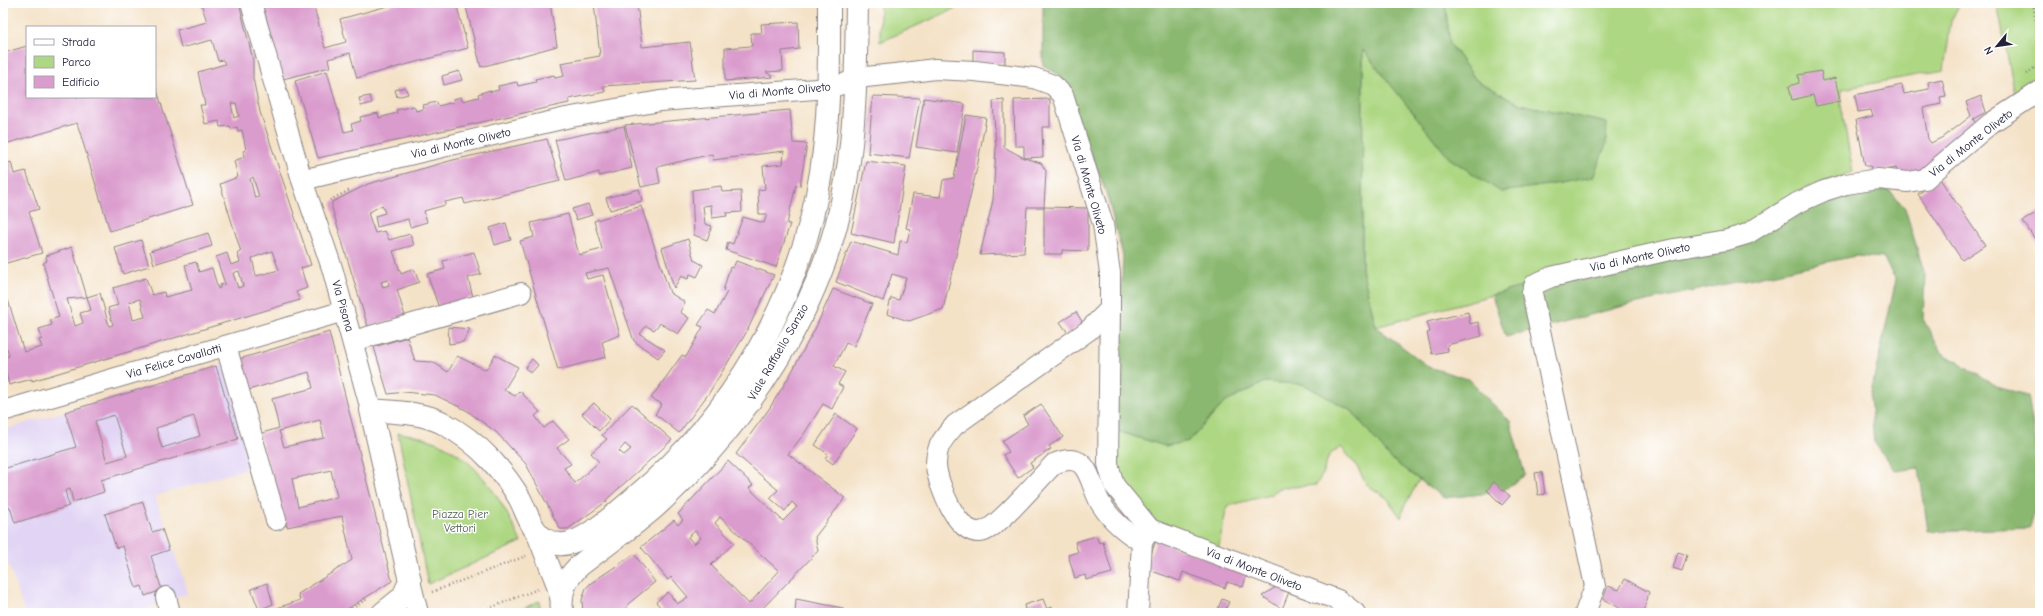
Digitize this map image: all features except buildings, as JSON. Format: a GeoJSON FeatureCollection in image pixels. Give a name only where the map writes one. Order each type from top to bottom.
{"type":"FeatureCollection","features":[{"type":"Feature","properties":{"kind":"main road","name":"Viale Raffaello Sanzio"},"geometry":{"type":"LineString","coordinates":[[535,529],[546,540],[560,544],[575,541],[600,525],[650,485],[682,454],[710,421],[734,389],[766,334],[787,292],[801,257],[812,217],[821,173],[827,130],[829,88],[829,3]]}},
{"type":"Feature","properties":{"kind":"main road","name":"Viale Raffaello Sanzio"},"geometry":{"type":"LineString","coordinates":[[554,602],[573,572],[654,507],[699,463],[755,394],[787,340],[820,272],[836,226],[846,182],[853,131],[856,80],[857,3]]}},
{"type":"Feature","properties":{"kind":"main road"},"geometry":{"type":"LineString","coordinates":[[371,410],[425,416],[453,429],[490,458],[508,480],[519,497],[535,529]]}},
{"type":"Feature","properties":{"kind":"main road","name":"Via Pisana"},"geometry":{"type":"LineString","coordinates":[[371,410],[410,581]]}},
{"type":"Feature","properties":{"kind":"main road"},"geometry":{"type":"LineString","coordinates":[[383,613],[403,597],[410,581]]}},
{"type":"Feature","properties":{"kind":"street","name":"Via Pisana"},"geometry":{"type":"LineString","coordinates":[[251,3],[302,180],[332,268],[371,410]]}},
{"type":"Feature","properties":{"kind":"street","name":"Via di Monte Oliveto"},"geometry":{"type":"LineString","coordinates":[[302,180],[566,118],[660,101],[829,88],[856,80],[935,69],[975,71],[1034,78],[1053,85],[1063,95],[1103,224],[1110,273],[1108,464],[1114,485],[1146,536]]}},
{"type":"Feature","properties":{"kind":"street","name":"Via di Monte Oliveto"},"geometry":{"type":"LineString","coordinates":[[1585,613],[1595,586],[1532,293],[1535,284],[1551,277],[1674,249],[1726,240],[1746,234],[1803,200],[1846,184],[1878,179],[1908,182],[1925,179],[1991,123],[2040,91]]}},
{"type":"Feature","properties":{"kind":"street"},"geometry":{"type":"LineString","coordinates":[[353,341],[521,292]]}},
{"type":"Feature","properties":{"kind":"street","name":"Via di Monte Oliveto"},"geometry":{"type":"LineString","coordinates":[[1110,309],[1089,330],[955,426],[944,437],[939,447],[936,465],[942,487],[956,517],[966,528],[978,532],[993,526],[1054,464],[1068,458],[1076,460],[1082,465],[1090,476],[1102,506],[1122,528],[1338,600],[1355,613]]}},
{"type":"Feature","properties":{"kind":"street","name":"Via Felice Cavallotti"},"geometry":{"type":"LineString","coordinates":[[3,411],[344,311]]}},
{"type":"Feature","properties":{"kind":"street"},"geometry":{"type":"LineString","coordinates":[[226,346],[276,520]]}},
{"type":"Feature","properties":{"kind":"street"},"geometry":{"type":"LineString","coordinates":[[535,529],[554,576],[554,602]]}},
{"type":"Feature","properties":{"kind":"street"},"geometry":{"type":"LineString","coordinates":[[1138,613],[1146,536]]}},
{"type":"Feature","properties":{"kind":"street","name":"Via Pisana"},"geometry":{"type":"LineString","coordinates":[[410,581],[418,613]]}},
{"type":"Feature","properties":{"kind":"path"},"geometry":{"type":"LineString","coordinates":[[2033,3],[2040,48]]}},
{"type":"Feature","properties":{"kind":"path"},"geometry":{"type":"LineString","coordinates":[[2026,75],[2040,63]]}},
{"type":"Feature","properties":{"kind":"path"},"geometry":{"type":"LineString","coordinates":[[330,200],[355,188]]}},
{"type":"Feature","properties":{"kind":"path"},"geometry":{"type":"LineString","coordinates":[[428,594],[530,555]]}},
{"type":"Feature","properties":{"kind":"path"},"geometry":{"type":"LineString","coordinates":[[537,582],[539,588],[554,602]]}},
{"type":"Feature","properties":{"kind":"path"},"geometry":{"type":"LineString","coordinates":[[477,613],[539,588]]}},
{"type":"Feature","properties":{"kind":"shaded area"},"geometry":{"type":"Polygon","coordinates":[[[225,364],[255,466],[155,496],[188,593],[135,613],[25,613],[3,548],[3,430],[225,364]]]}},
{"type":"Feature","properties":{"kind":"green space"},"geometry":{"type":"Polygon","coordinates":[[[880,3],[968,3],[880,42],[880,3]]]}},
{"type":"Feature","properties":{"kind":"green space"},"geometry":{"type":"Polygon","coordinates":[[[1043,3],[1445,3],[1450,44],[1476,80],[1520,104],[1607,123],[1606,145],[1593,177],[1501,192],[1449,158],[1363,50],[1362,269],[1376,327],[1429,367],[1468,379],[1510,421],[1525,475],[1501,492],[1444,498],[1391,459],[1352,411],[1303,384],[1265,382],[1224,403],[1189,441],[1165,446],[1114,430],[1123,256],[1106,192],[1061,76],[1043,65],[1043,3]]]}},
{"type":"Feature","properties":{"kind":"green space"},"geometry":{"type":"Polygon","coordinates":[[[1445,3],[1960,3],[1951,21],[1944,70],[1842,89],[1841,105],[1853,173],[1807,187],[1757,222],[1376,327],[1362,269],[1363,49],[1449,158],[1501,192],[1560,183],[1593,176],[1607,123],[1520,104],[1476,80],[1450,44],[1445,3]]]}},
{"type":"Feature","properties":{"kind":"green space"},"geometry":{"type":"Polygon","coordinates":[[[1997,3],[2040,3],[2040,84],[2016,99],[1997,3]]]}},
{"type":"Feature","properties":{"kind":"green space"},"geometry":{"type":"Polygon","coordinates":[[[1875,187],[1890,191],[1905,208],[1925,275],[1923,319],[1941,352],[2000,388],[2028,395],[2040,469],[2040,492],[2030,528],[1928,531],[1919,468],[1895,471],[1874,442],[1870,397],[1896,280],[1883,258],[1855,256],[1624,306],[1506,337],[1492,295],[1757,222],[1816,194],[1875,187]]]}},
{"type":"Feature","properties":{"kind":"green space"},"geometry":{"type":"Polygon","coordinates":[[[1265,382],[1303,384],[1352,411],[1391,459],[1419,480],[1404,507],[1401,518],[1387,498],[1366,484],[1356,465],[1341,447],[1329,455],[1322,475],[1316,485],[1280,488],[1270,495],[1227,506],[1218,551],[1163,530],[1121,484],[1114,430],[1165,446],[1189,441],[1224,403],[1265,382]]]}},
{"type":"Feature","properties":{"kind":"green space","name":"Piazza Pier Vettori"},"geometry":{"type":"Polygon","coordinates":[[[398,433],[421,437],[442,445],[459,455],[475,469],[501,502],[521,542],[428,584],[398,433]]]}},
{"type":"Feature","properties":{"kind":"green space"},"geometry":{"type":"Polygon","coordinates":[[[539,601],[541,613],[514,613],[539,601]]]}}]}
